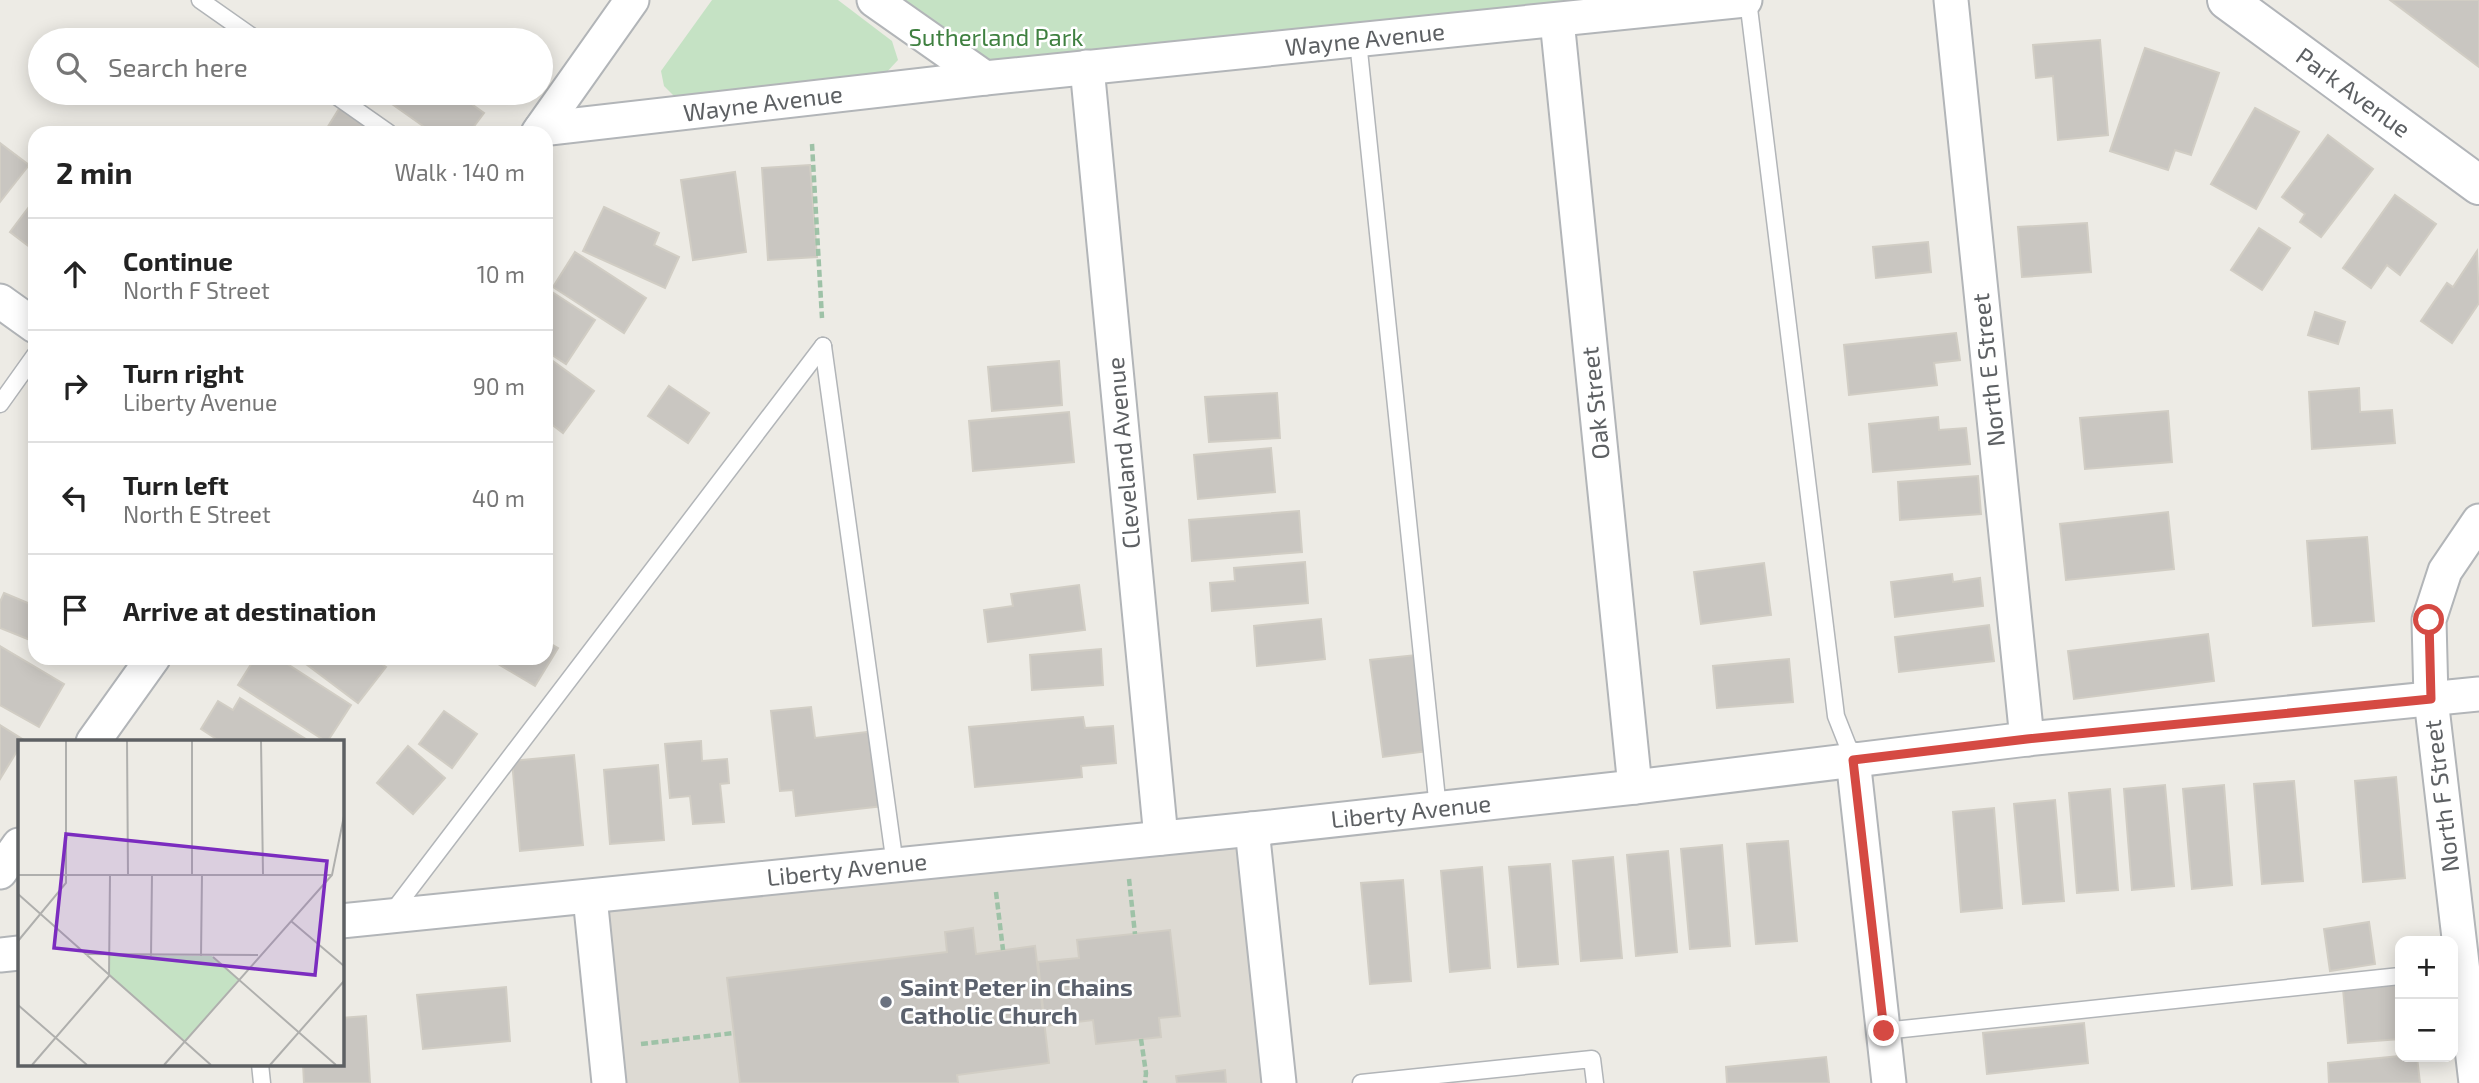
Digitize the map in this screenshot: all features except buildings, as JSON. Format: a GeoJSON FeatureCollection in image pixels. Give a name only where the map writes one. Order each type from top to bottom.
{"type":"FeatureCollection","features":[{"type":"Feature","properties":{"kind":"main road","name":"Park Avenue"},"geometry":{"type":"LineString","coordinates":[[2227,0],[2479,185]]}},
{"type":"Feature","properties":{"kind":"street"},"geometry":{"type":"LineString","coordinates":[[543,126],[632,0]]}},
{"type":"Feature","properties":{"kind":"street"},"geometry":{"type":"LineString","coordinates":[[874,0],[985,78]]}},
{"type":"Feature","properties":{"kind":"street","name":"Wayne Avenue"},"geometry":{"type":"LineString","coordinates":[[553,129],[985,78],[1747,0]]}},
{"type":"Feature","properties":{"kind":"street","name":"North E Street"},"geometry":{"type":"LineString","coordinates":[[1951,0],[2027,739]]}},
{"type":"Feature","properties":{"kind":"street","name":"Oak Street"},"geometry":{"type":"LineString","coordinates":[[1557,20],[1635,787]]}},
{"type":"Feature","properties":{"kind":"street","name":"Cleveland Avenue"},"geometry":{"type":"LineString","coordinates":[[1087,67],[1161,838]]}},
{"type":"Feature","properties":{"kind":"street"},"geometry":{"type":"LineString","coordinates":[[0,301],[28,321]]}},
{"type":"Feature","properties":{"kind":"street","name":"North F Street"},"geometry":{"type":"LineString","coordinates":[[2455,936],[2431,699],[2429,620],[2445,571],[2479,521]]}},
{"type":"Feature","properties":{"kind":"street"},"geometry":{"type":"LineString","coordinates":[[94,740],[148,665]]}},
{"type":"Feature","properties":{"kind":"street","name":"Liberty Avenue"},"geometry":{"type":"LineString","coordinates":[[343,921],[1252,829],[1635,787],[2027,739],[2479,694]]}},
{"type":"Feature","properties":{"kind":"street"},"geometry":{"type":"LineString","coordinates":[[1853,760],[1889,1083]]}},
{"type":"Feature","properties":{"kind":"street"},"geometry":{"type":"LineString","coordinates":[[1252,829],[1279,1083]]}},
{"type":"Feature","properties":{"kind":"street"},"geometry":{"type":"LineString","coordinates":[[0,872],[18,846]]}},
{"type":"Feature","properties":{"kind":"street"},"geometry":{"type":"LineString","coordinates":[[590,897],[609,1083]]}},
{"type":"Feature","properties":{"kind":"street"},"geometry":{"type":"LineString","coordinates":[[0,955],[18,953]]}},
{"type":"Feature","properties":{"kind":"street","name":"North F Street"},"geometry":{"type":"LineString","coordinates":[[2458,970],[2476,1083]]}},
{"type":"Feature","properties":{"kind":"lane"},"geometry":{"type":"LineString","coordinates":[[200,0],[240,28]]}},
{"type":"Feature","properties":{"kind":"lane"},"geometry":{"type":"LineString","coordinates":[[1747,0],[1836,716],[1853,760]]}},
{"type":"Feature","properties":{"kind":"lane"},"geometry":{"type":"LineString","coordinates":[[1358,41],[1438,809]]}},
{"type":"Feature","properties":{"kind":"lane"},"geometry":{"type":"LineString","coordinates":[[349,105],[379,126]]}},
{"type":"Feature","properties":{"kind":"lane"},"geometry":{"type":"LineString","coordinates":[[823,346],[895,865]]}},
{"type":"Feature","properties":{"kind":"lane"},"geometry":{"type":"LineString","coordinates":[[389,916],[823,346]]}},
{"type":"Feature","properties":{"kind":"lane"},"geometry":{"type":"LineString","coordinates":[[0,404],[28,365]]}},
{"type":"Feature","properties":{"kind":"lane"},"geometry":{"type":"LineString","coordinates":[[1884,1031],[2395,977]]}},
{"type":"Feature","properties":{"kind":"lane"},"geometry":{"type":"LineString","coordinates":[[1361,1083],[1592,1059],[1595,1083]]}},
{"type":"Feature","properties":{"kind":"path"},"geometry":{"type":"LineString","coordinates":[[812,144],[823,346]]}},
{"type":"Feature","properties":{"kind":"path"},"geometry":{"type":"LineString","coordinates":[[1125,841],[1135,934]]}},
{"type":"Feature","properties":{"kind":"path"},"geometry":{"type":"LineString","coordinates":[[992,856],[1003,950]]}},
{"type":"Feature","properties":{"kind":"path"},"geometry":{"type":"LineString","coordinates":[[606,1048],[734,1033]]}},
{"type":"Feature","properties":{"kind":"path"},"geometry":{"type":"LineString","coordinates":[[1141,1039],[1145,1083]]}},
{"type":"Feature","properties":{"kind":"shaded area"},"geometry":{"type":"Polygon","coordinates":[[[1252,829],[1279,1083],[609,1083],[590,897],[1252,829]]]}},
{"type":"Feature","properties":{"kind":"green space"},"geometry":{"type":"Polygon","coordinates":[[[712,0],[838,0],[892,41],[898,60],[884,75],[675,97],[664,86],[661,71],[712,0]]]}},
{"type":"Feature","properties":{"kind":"green space","name":"Sutherland Park"},"geometry":{"type":"Polygon","coordinates":[[[874,0],[1745,0],[985,78],[874,0]]]}},
{"type":"Feature","properties":{"kind":"place","name":"Saint Peter in Chains Catholic Church"},"geometry":{"type":"Point","coordinates":[886,1002]}},
{"type":"Feature","properties":{"kind":"route"},"geometry":{"type":"LineString","coordinates":[[1884,1031],[1853,760],[2027,739],[2431,699],[2429,620]]}}]}
